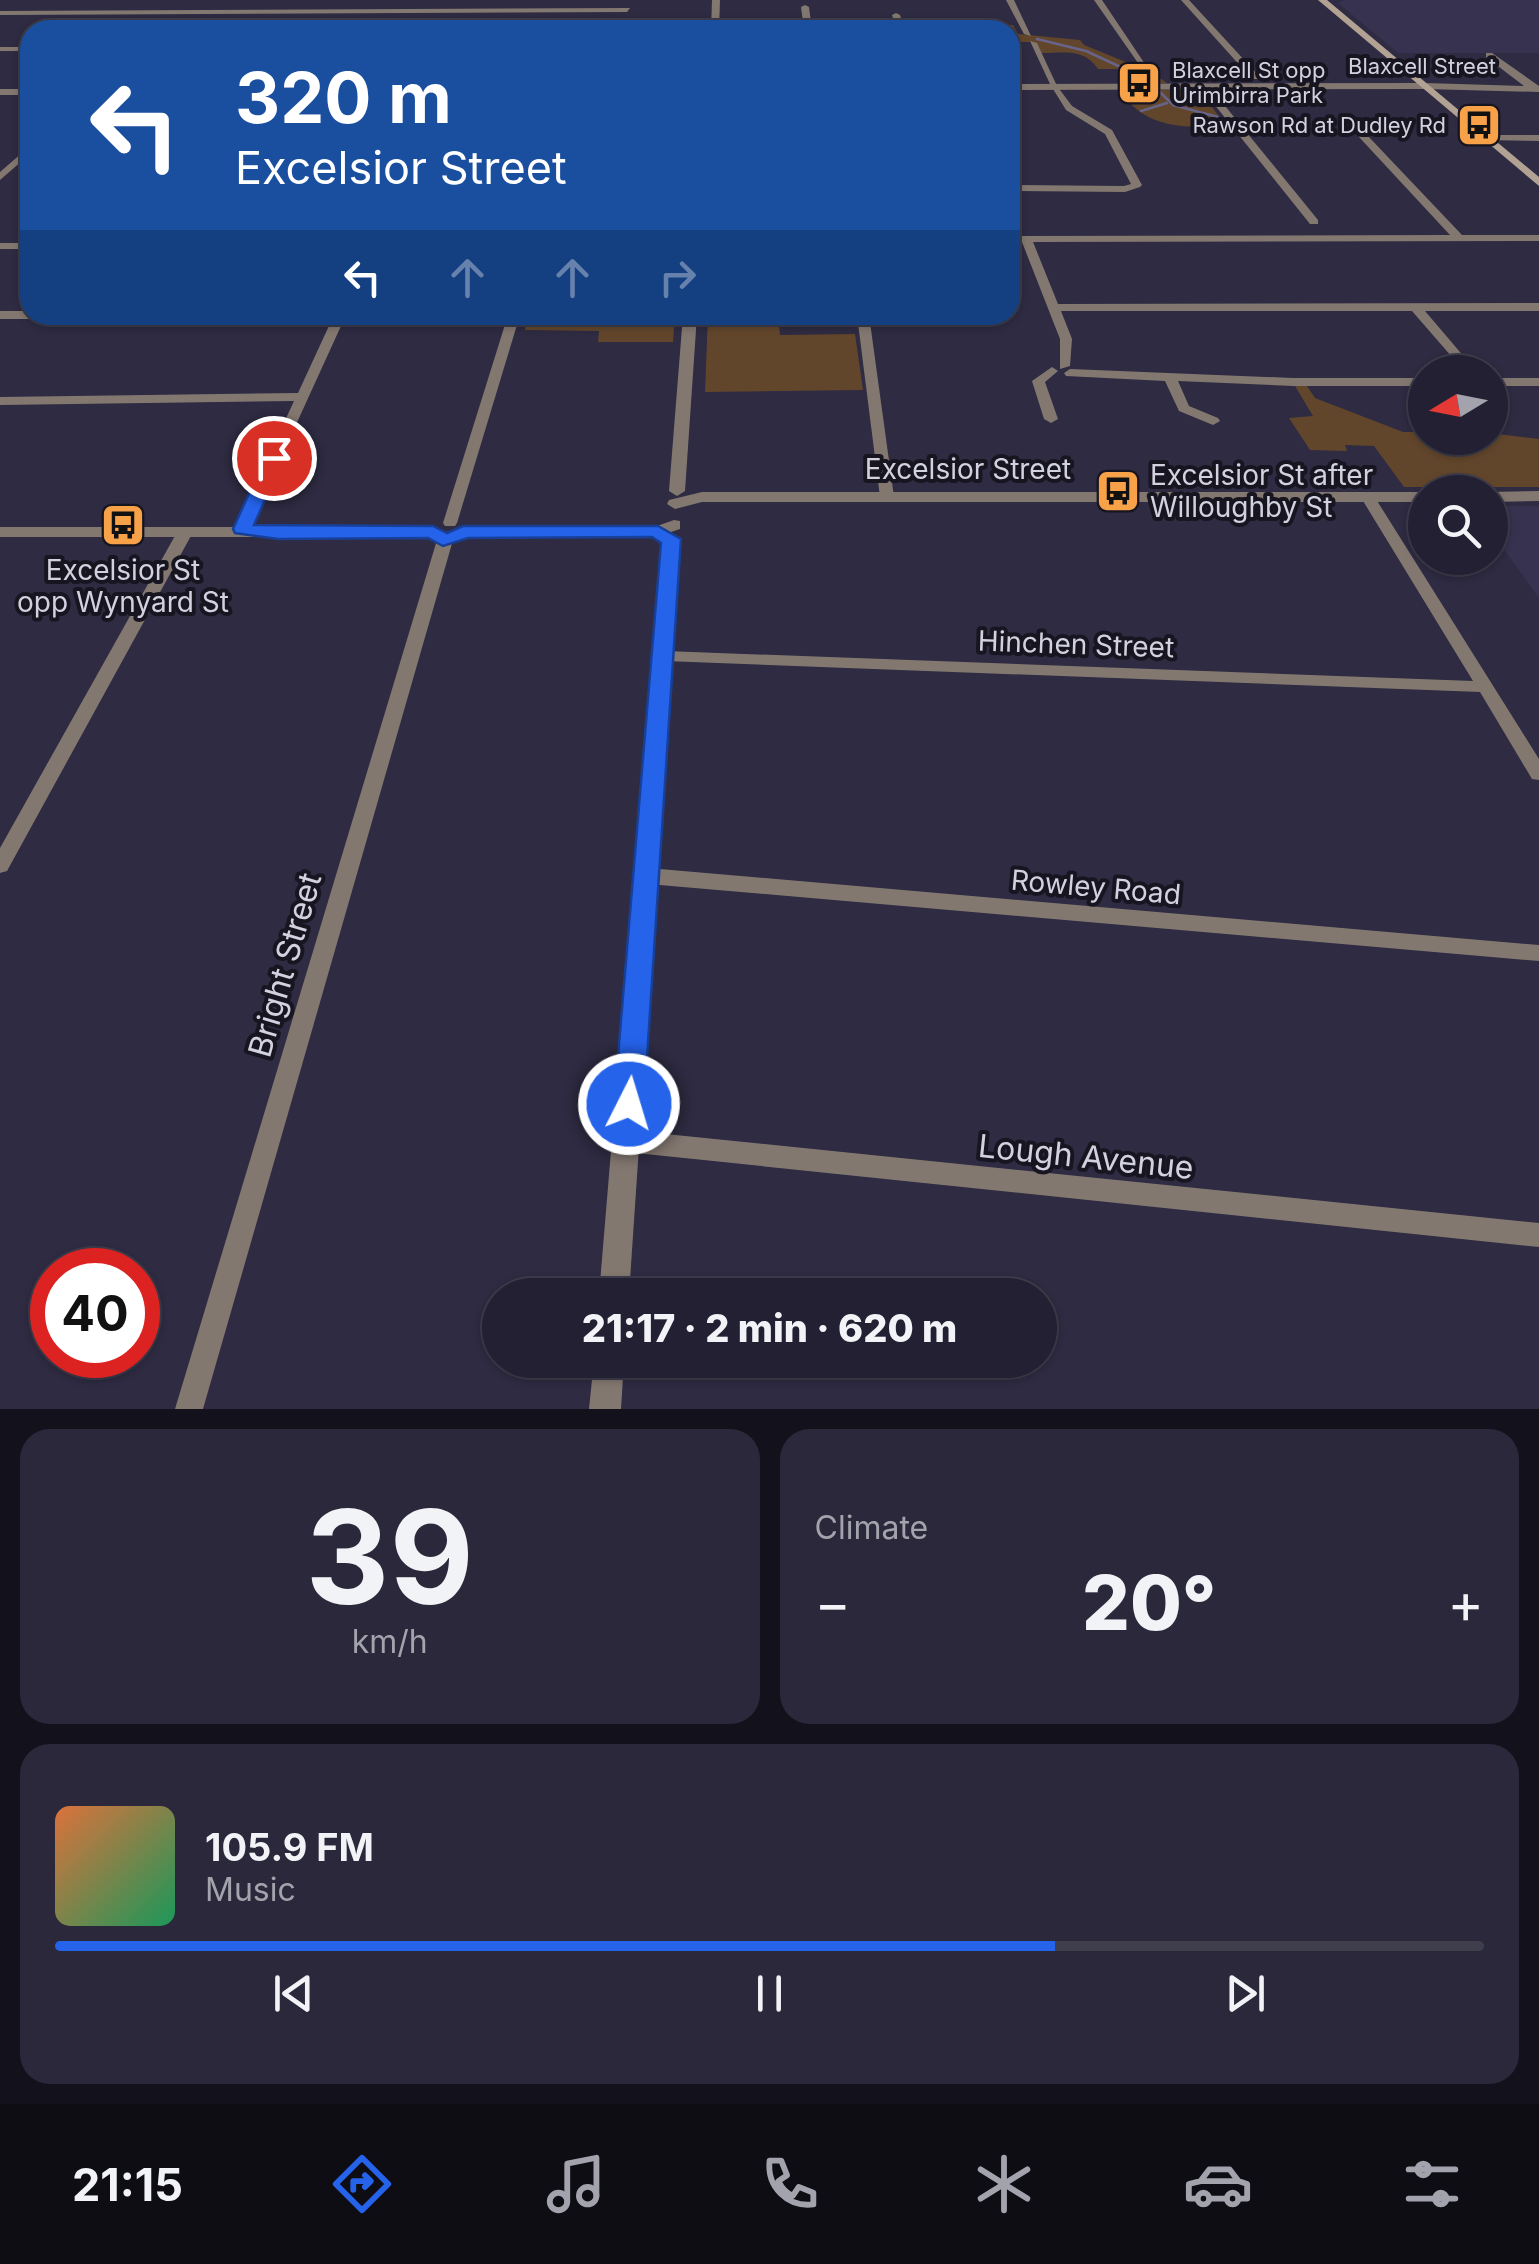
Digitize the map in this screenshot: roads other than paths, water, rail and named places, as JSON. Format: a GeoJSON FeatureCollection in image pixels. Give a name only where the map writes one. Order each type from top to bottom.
{"type":"FeatureCollection","features":[{"type":"Feature","properties":{"kind":"main road"},"geometry":{"type":"LineString","coordinates":[[1328,3],[1539,183]]}},
{"type":"Feature","properties":{"kind":"street"},"geometry":{"type":"LineString","coordinates":[[239,20],[257,0]]}},
{"type":"Feature","properties":{"kind":"street"},"geometry":{"type":"LineString","coordinates":[[1010,0],[1069,108],[1109,132],[1138,184],[1136,188],[1020,188]]}},
{"type":"Feature","properties":{"kind":"street"},"geometry":{"type":"LineString","coordinates":[[1098,0],[1148,71]]}},
{"type":"Feature","properties":{"kind":"street"},"geometry":{"type":"LineString","coordinates":[[1186,0],[1255,77]]}},
{"type":"Feature","properties":{"kind":"street"},"geometry":{"type":"LineString","coordinates":[[0,14],[627,10]]}},
{"type":"Feature","properties":{"kind":"street"},"geometry":{"type":"LineString","coordinates":[[1489,55],[1535,88]]}},
{"type":"Feature","properties":{"kind":"street"},"geometry":{"type":"LineString","coordinates":[[1206,86],[1314,222]]}},
{"type":"Feature","properties":{"kind":"street","name":"Blaxcell Street"},"geometry":{"type":"LineString","coordinates":[[1020,87],[1535,88]]}},
{"type":"Feature","properties":{"kind":"street"},"geometry":{"type":"LineString","coordinates":[[1363,131],[1362,135],[1460,238]]}},
{"type":"Feature","properties":{"kind":"street"},"geometry":{"type":"LineString","coordinates":[[1486,138],[1539,138]]}},
{"type":"Feature","properties":{"kind":"street"},"geometry":{"type":"LineString","coordinates":[[0,178],[20,159]]}},
{"type":"Feature","properties":{"kind":"street"},"geometry":{"type":"LineString","coordinates":[[1020,239],[1539,238]]}},
{"type":"Feature","properties":{"kind":"street"},"geometry":{"type":"LineString","coordinates":[[1026,239],[1067,342],[1062,370]]}},
{"type":"Feature","properties":{"kind":"street"},"geometry":{"type":"LineString","coordinates":[[1053,308],[1539,307]]}},
{"type":"Feature","properties":{"kind":"street"},"geometry":{"type":"LineString","coordinates":[[1416,308],[1456,355]]}},
{"type":"Feature","properties":{"kind":"street"},"geometry":{"type":"LineString","coordinates":[[242,529],[335,325]]}},
{"type":"Feature","properties":{"kind":"street","name":"Bright Street"},"geometry":{"type":"LineString","coordinates":[[189,1409],[511,325]]}},
{"type":"Feature","properties":{"kind":"street"},"geometry":{"type":"LineString","coordinates":[[615,1278],[665,656],[668,532],[681,497],[690,325]]}},
{"type":"Feature","properties":{"kind":"street"},"geometry":{"type":"LineString","coordinates":[[864,325],[887,497]]}},
{"type":"Feature","properties":{"kind":"street"},"geometry":{"type":"LineString","coordinates":[[1051,419],[1038,381],[1062,370],[1170,378],[1408,382]]}},
{"type":"Feature","properties":{"kind":"street"},"geometry":{"type":"LineString","coordinates":[[1170,378],[1184,408],[1212,422]]}},
{"type":"Feature","properties":{"kind":"street"},"geometry":{"type":"LineString","coordinates":[[1508,382],[1539,382]]}},
{"type":"Feature","properties":{"kind":"street"},"geometry":{"type":"LineString","coordinates":[[0,401],[302,397]]}},
{"type":"Feature","properties":{"kind":"street"},"geometry":{"type":"LineString","coordinates":[[1367,496],[1539,774]]}},
{"type":"Feature","properties":{"kind":"street","name":"Excelsior Street"},"geometry":{"type":"LineString","coordinates":[[681,497],[1408,496]]}},
{"type":"Feature","properties":{"kind":"street"},"geometry":{"type":"LineString","coordinates":[[1508,496],[1539,496]]}},
{"type":"Feature","properties":{"kind":"street"},"geometry":{"type":"LineString","coordinates":[[0,532],[668,532]]}},
{"type":"Feature","properties":{"kind":"street"},"geometry":{"type":"LineString","coordinates":[[0,866],[184,534]]}},
{"type":"Feature","properties":{"kind":"street","name":"Hinchen Street"},"geometry":{"type":"LineString","coordinates":[[665,656],[1485,687]]}},
{"type":"Feature","properties":{"kind":"street","name":"Rowley Road"},"geometry":{"type":"LineString","coordinates":[[648,876],[1539,953]]}},
{"type":"Feature","properties":{"kind":"street","name":"Lough Avenue"},"geometry":{"type":"LineString","coordinates":[[626,1142],[1539,1235]]}},
{"type":"Feature","properties":{"kind":"street"},"geometry":{"type":"LineString","coordinates":[[605,1409],[608,1378]]}},
{"type":"Feature","properties":{"kind":"waterway"},"geometry":{"type":"LineString","coordinates":[[1037,39],[1086,51],[1153,82]]}},
{"type":"Feature","properties":{"kind":"waterway"},"geometry":{"type":"LineString","coordinates":[[1159,91],[1173,105],[1218,117]]}},
{"type":"Feature","properties":{"kind":"waterway"},"geometry":{"type":"LineString","coordinates":[[1141,111],[1167,103]]}},
{"type":"Feature","properties":{"kind":"place","name":"Blaxcell St opp Urimbirra Park"},"geometry":{"type":"Point","coordinates":[1139,83]}},
{"type":"Feature","properties":{"kind":"place","name":"Rawson Rd at Dudley Rd"},"geometry":{"type":"Point","coordinates":[1479,125]}},
{"type":"Feature","properties":{"kind":"place","name":"Excelsior St after Willoughby St"},"geometry":{"type":"Point","coordinates":[1118,491]}},
{"type":"Feature","properties":{"kind":"place","name":"Excelsior St opp Wynyard St"},"geometry":{"type":"Point","coordinates":[123,525]}}]}
